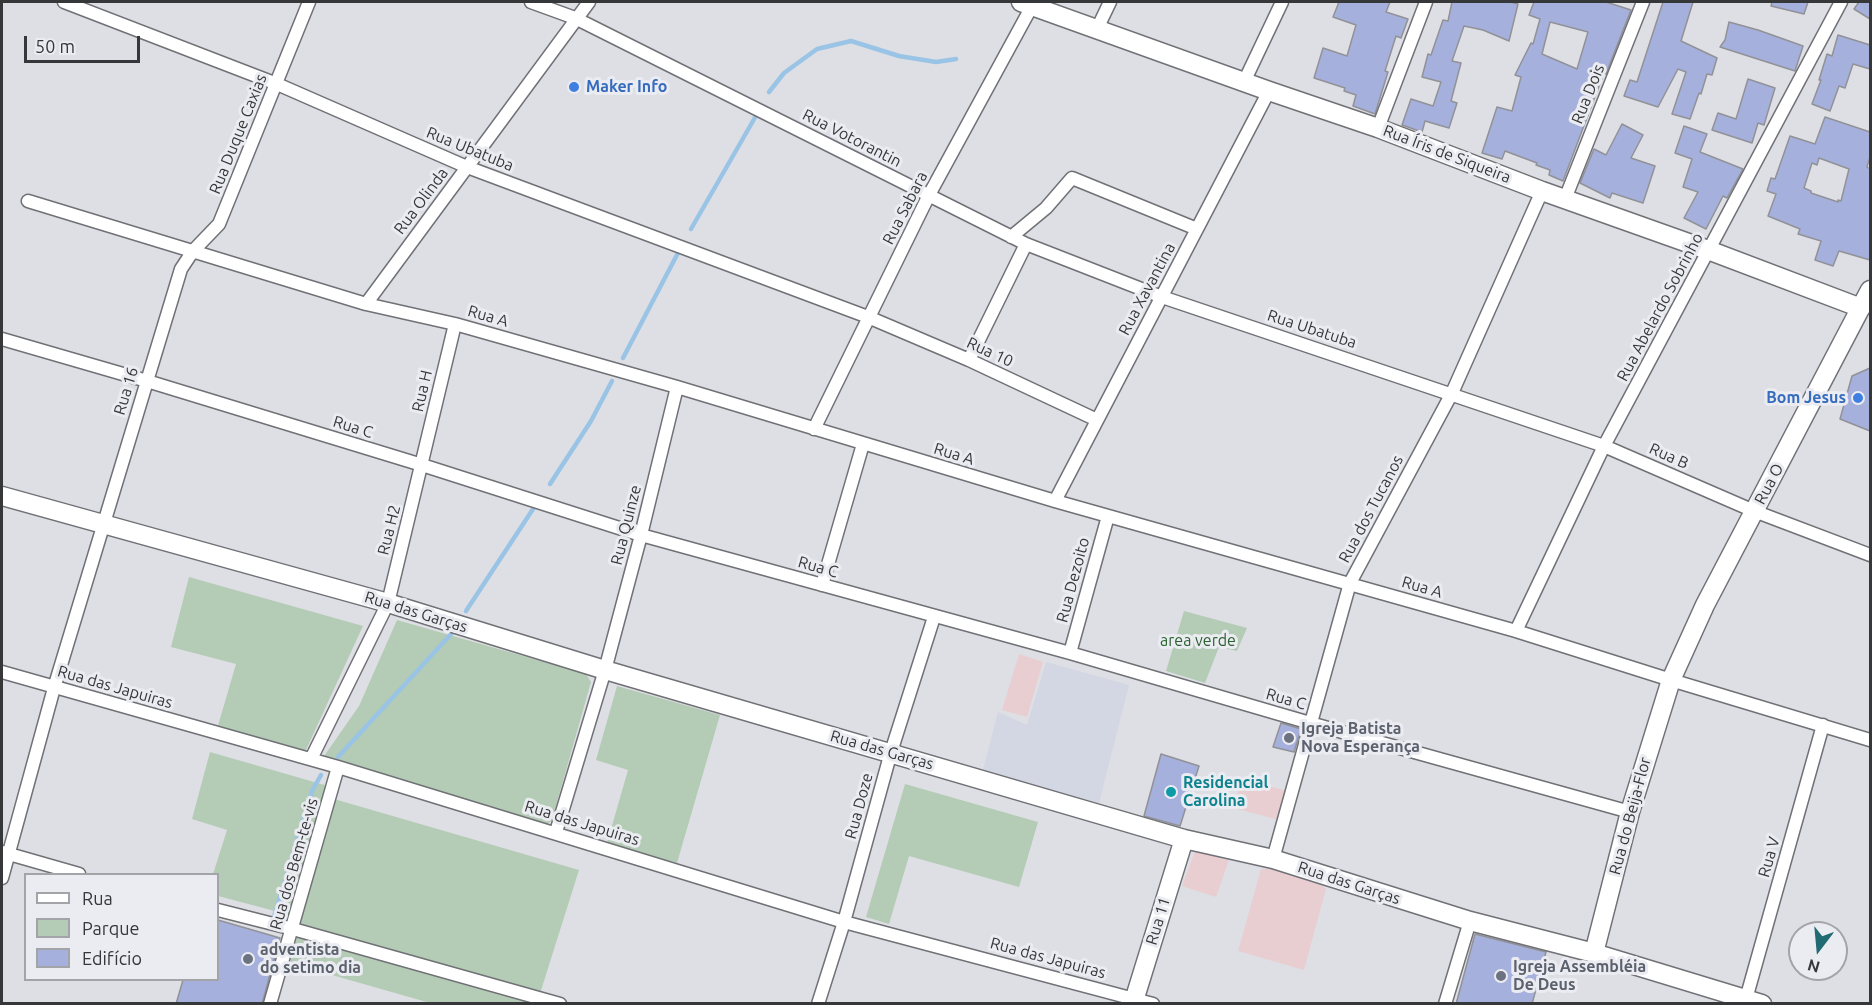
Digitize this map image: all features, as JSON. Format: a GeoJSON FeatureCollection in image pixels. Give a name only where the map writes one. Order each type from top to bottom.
{"type":"FeatureCollection","features":[{"type":"Feature","properties":{"kind":"street","name":"Rua Ubatuba"},"geometry":{"type":"LineString","coordinates":[[64,2],[277,84],[467,167],[868,317]]}},
{"type":"Feature","properties":{"kind":"street","name":"Rua Duque Caxias"},"geometry":{"type":"LineString","coordinates":[[181,269],[193,251],[219,224],[309,2]]}},
{"type":"Feature","properties":{"kind":"street","name":"Rua Votorantin"},"geometry":{"type":"LineString","coordinates":[[531,2],[575,18],[1011,237],[1162,297]]}},
{"type":"Feature","properties":{"kind":"street","name":"Rua Olinda"},"geometry":{"type":"LineString","coordinates":[[366,304],[589,2]]}},
{"type":"Feature","properties":{"kind":"street"},"geometry":{"type":"LineString","coordinates":[[1097,29],[1110,2]]}},
{"type":"Feature","properties":{"kind":"street"},"geometry":{"type":"LineString","coordinates":[[1244,82],[1282,2]]}},
{"type":"Feature","properties":{"kind":"street"},"geometry":{"type":"LineString","coordinates":[[1378,128],[1426,2]]}},
{"type":"Feature","properties":{"kind":"street","name":"Rua Dois"},"geometry":{"type":"LineString","coordinates":[[1565,199],[1643,2]]}},
{"type":"Feature","properties":{"kind":"street","name":"Rua Abelardo Sobrinho"},"geometry":{"type":"LineString","coordinates":[[1516,631],[1604,446],[1841,2]]}},
{"type":"Feature","properties":{"kind":"street","name":"Rua Íris de Siqueira"},"geometry":{"type":"LineString","coordinates":[[1027,4],[1269,92],[1378,128],[1866,310]]}},
{"type":"Feature","properties":{"kind":"street","name":"Rua Sabara"},"geometry":{"type":"LineString","coordinates":[[814,429],[928,195],[1027,4]]}},
{"type":"Feature","properties":{"kind":"street","name":"Rua Xavantina"},"geometry":{"type":"LineString","coordinates":[[1055,501],[1269,92]]}},
{"type":"Feature","properties":{"kind":"street"},"geometry":{"type":"LineString","coordinates":[[1011,237],[1046,208],[1072,178],[1197,229]]}},
{"type":"Feature","properties":{"kind":"street","name":"Rua dos Tucanos"},"geometry":{"type":"LineString","coordinates":[[1273,859],[1350,583],[1452,393],[1542,191]]}},
{"type":"Feature","properties":{"kind":"street","name":"Rua A"},"geometry":{"type":"LineString","coordinates":[[28,201],[366,304],[455,324],[677,387],[1055,501],[1516,631],[1870,740]]}},
{"type":"Feature","properties":{"kind":"street"},"geometry":{"type":"LineString","coordinates":[[969,360],[1026,244]]}},
{"type":"Feature","properties":{"kind":"street","name":"Rua 16"},"geometry":{"type":"LineString","coordinates":[[2,878],[5,853],[181,269]]}},
{"type":"Feature","properties":{"kind":"street","name":"Rua O"},"geometry":{"type":"LineString","coordinates":[[1671,680],[1705,604],[1866,310],[1870,290]]}},
{"type":"Feature","properties":{"kind":"street","name":"Rua Ubatuba"},"geometry":{"type":"LineString","coordinates":[[1162,297],[1452,393]]}},
{"type":"Feature","properties":{"kind":"street","name":"Rua 10"},"geometry":{"type":"LineString","coordinates":[[868,317],[969,360],[1097,420]]}},
{"type":"Feature","properties":{"kind":"street","name":"Rua H"},"geometry":{"type":"LineString","coordinates":[[422,465],[455,324]]}},
{"type":"Feature","properties":{"kind":"street","name":"Rua C"},"geometry":{"type":"LineString","coordinates":[[2,339],[422,465],[641,535],[1070,653],[1630,812]]}},
{"type":"Feature","properties":{"kind":"street","name":"Rua Quinze"},"geometry":{"type":"LineString","coordinates":[[556,832],[605,670],[677,387]]}},
{"type":"Feature","properties":{"kind":"street","name":"Rua B"},"geometry":{"type":"LineString","coordinates":[[1452,393],[1604,446],[1754,512],[1870,555]]}},
{"type":"Feature","properties":{"kind":"street"},"geometry":{"type":"LineString","coordinates":[[822,585],[863,444]]}},
{"type":"Feature","properties":{"kind":"street","name":"Rua H2"},"geometry":{"type":"LineString","coordinates":[[310,759],[388,603],[422,465]]}},
{"type":"Feature","properties":{"kind":"street","name":"Rua das Garças"},"geometry":{"type":"LineString","coordinates":[[2,496],[388,603],[605,670],[1184,839],[1273,859],[1470,921],[1594,953],[1754,1001]]}},
{"type":"Feature","properties":{"kind":"street","name":"Rua Dezoito"},"geometry":{"type":"LineString","coordinates":[[1070,653],[1108,516]]}},
{"type":"Feature","properties":{"kind":"street","name":"Rua Doze"},"geometry":{"type":"LineString","coordinates":[[818,1004],[844,922],[891,752],[934,617]]}},
{"type":"Feature","properties":{"kind":"street","name":"Rua das Japuiras"},"geometry":{"type":"LineString","coordinates":[[2,672],[338,767],[844,922],[1134,1001],[1153,1004]]}},
{"type":"Feature","properties":{"kind":"street","name":"Rua do Beija-Flor"},"geometry":{"type":"LineString","coordinates":[[1594,953],[1630,812],[1671,680]]}},
{"type":"Feature","properties":{"kind":"street","name":"Rua V"},"geometry":{"type":"LineString","coordinates":[[1754,1001],[1823,725]]}},
{"type":"Feature","properties":{"kind":"street","name":"Rua dos Bem-te-vis"},"geometry":{"type":"LineString","coordinates":[[270,1004],[338,767]]}},
{"type":"Feature","properties":{"kind":"street","name":"Rua 11"},"geometry":{"type":"LineString","coordinates":[[1134,1001],[1184,839]]}},
{"type":"Feature","properties":{"kind":"street"},"geometry":{"type":"LineString","coordinates":[[5,853],[75,873]]}},
{"type":"Feature","properties":{"kind":"street"},"geometry":{"type":"LineString","coordinates":[[219,910],[560,1004]]}},
{"type":"Feature","properties":{"kind":"street"},"geometry":{"type":"LineString","coordinates":[[1445,1004],[1470,921]]}},
{"type":"Feature","properties":{"kind":"shaded area"},"geometry":{"type":"Polygon","coordinates":[[[1019,654],[1043,662],[1027,717],[1002,710],[1019,654]]]}},
{"type":"Feature","properties":{"kind":"shaded area"},"geometry":{"type":"Polygon","coordinates":[[[1046,662],[1129,685],[1099,803],[983,770],[998,712],[1027,725],[1046,662]]]}},
{"type":"Feature","properties":{"kind":"shaded area"},"geometry":{"type":"Polygon","coordinates":[[[1241,778],[1287,791],[1279,820],[1234,808],[1241,778]]]}},
{"type":"Feature","properties":{"kind":"shaded area"},"geometry":{"type":"Polygon","coordinates":[[[1195,851],[1229,860],[1216,897],[1182,886],[1195,851]]]}},
{"type":"Feature","properties":{"kind":"shaded area"},"geometry":{"type":"Polygon","coordinates":[[[1271,868],[1318,881],[1326,889],[1304,970],[1238,951],[1261,869],[1271,868]]]}},
{"type":"Feature","properties":{"kind":"green space"},"geometry":{"type":"Polygon","coordinates":[[[189,577],[363,626],[305,752],[217,729],[236,664],[171,647],[189,577]]]}},
{"type":"Feature","properties":{"kind":"green space","name":"area verde"},"geometry":{"type":"Polygon","coordinates":[[[1184,611],[1247,628],[1237,651],[1219,647],[1205,683],[1166,671],[1184,611]]]}},
{"type":"Feature","properties":{"kind":"green space"},"geometry":{"type":"Polygon","coordinates":[[[397,620],[586,674],[591,682],[552,820],[548,824],[541,824],[322,759],[359,706],[397,620]]]}},
{"type":"Feature","properties":{"kind":"green space"},"geometry":{"type":"Polygon","coordinates":[[[617,686],[720,715],[677,863],[607,843],[628,770],[596,760],[617,686]]]}},
{"type":"Feature","properties":{"kind":"green space"},"geometry":{"type":"Polygon","coordinates":[[[210,752],[328,786],[290,915],[219,896],[219,873],[213,873],[227,830],[192,819],[210,752]]]}},
{"type":"Feature","properties":{"kind":"green space"},"geometry":{"type":"Polygon","coordinates":[[[905,784],[1038,822],[1019,887],[909,856],[889,924],[866,917],[905,784]]]}},
{"type":"Feature","properties":{"kind":"green space"},"geometry":{"type":"Polygon","coordinates":[[[334,799],[579,870],[537,1003],[430,1003],[290,963],[334,799]]]}},
{"type":"Feature","properties":{"kind":"building"},"geometry":{"type":"Polygon","coordinates":[[[1339,2],[1390,2],[1386,12],[1408,19],[1401,38],[1396,36],[1375,114],[1353,106],[1356,95],[1344,91],[1345,88],[1314,78],[1323,48],[1347,56],[1356,25],[1333,17],[1339,2]]]}},
{"type":"Feature","properties":{"kind":"building"},"geometry":{"type":"Polygon","coordinates":[[[1452,2],[1518,4],[1509,41],[1483,30],[1464,26],[1452,61],[1461,63],[1451,101],[1457,103],[1449,128],[1425,121],[1422,132],[1402,125],[1411,99],[1433,106],[1441,82],[1422,77],[1428,54],[1431,55],[1443,20],[1448,21],[1452,2]]]}},
{"type":"Feature","properties":{"kind":"building"},"geometry":{"type":"Polygon","coordinates":[[[1534,2],[1606,2],[1631,10],[1606,74],[1604,73],[1563,181],[1549,175],[1550,170],[1536,165],[1537,163],[1505,151],[1502,159],[1482,153],[1497,107],[1512,111],[1521,77],[1515,75],[1531,43],[1533,44],[1540,19],[1529,15],[1534,2]],[[1550,22],[1542,54],[1577,69],[1588,32],[1550,22]]]}},
{"type":"Feature","properties":{"kind":"building"},"geometry":{"type":"Polygon","coordinates":[[[1663,2],[1693,2],[1681,41],[1717,58],[1712,75],[1707,74],[1690,119],[1672,114],[1686,72],[1678,69],[1658,107],[1624,96],[1630,80],[1637,82],[1663,2]]]}},
{"type":"Feature","properties":{"kind":"building"},"geometry":{"type":"Polygon","coordinates":[[[1772,2],[1808,2],[1804,14],[1771,6],[1772,2]]]}},
{"type":"Feature","properties":{"kind":"building"},"geometry":{"type":"Polygon","coordinates":[[[1859,2],[1870,2],[1870,19],[1854,9],[1859,2]]]}},
{"type":"Feature","properties":{"kind":"building"},"geometry":{"type":"Polygon","coordinates":[[[1729,22],[1803,46],[1795,71],[1720,47],[1725,40],[1729,22]]]}},
{"type":"Feature","properties":{"kind":"building"},"geometry":{"type":"Polygon","coordinates":[[[1838,35],[1870,45],[1870,69],[1853,64],[1845,88],[1839,86],[1830,111],[1812,104],[1827,54],[1832,56],[1838,35]]]}},
{"type":"Feature","properties":{"kind":"building"},"geometry":{"type":"Polygon","coordinates":[[[1748,79],[1775,88],[1764,125],[1758,123],[1752,143],[1712,130],[1718,113],[1736,119],[1748,79]]]}},
{"type":"Feature","properties":{"kind":"building"},"geometry":{"type":"Polygon","coordinates":[[[1825,117],[1870,132],[1870,157],[1867,167],[1870,169],[1870,260],[1839,251],[1833,266],[1815,260],[1821,241],[1798,234],[1800,229],[1768,216],[1776,194],[1767,191],[1771,178],[1775,179],[1790,136],[1815,144],[1825,117]],[[1819,158],[1817,165],[1812,163],[1804,188],[1811,193],[1841,201],[1849,169],[1819,158]]]}},
{"type":"Feature","properties":{"kind":"building"},"geometry":{"type":"Polygon","coordinates":[[[1622,124],[1643,135],[1631,158],[1655,166],[1643,203],[1612,193],[1610,198],[1580,183],[1594,149],[1606,155],[1622,124]]]}},
{"type":"Feature","properties":{"kind":"building"},"geometry":{"type":"Polygon","coordinates":[[[1684,126],[1707,134],[1700,152],[1743,169],[1727,198],[1723,196],[1706,229],[1684,218],[1698,192],[1683,187],[1692,159],[1675,153],[1684,126]]]}},
{"type":"Feature","properties":{"kind":"building","name":"Bom Jesus"},"geometry":{"type":"Polygon","coordinates":[[[1870,368],[1870,431],[1840,419],[1852,376],[1870,368]]]}},
{"type":"Feature","properties":{"kind":"building","name":"Igreja Batista Nova Esperança"},"geometry":{"type":"Polygon","coordinates":[[[1281,723],[1301,729],[1294,752],[1273,747],[1281,723]]]}},
{"type":"Feature","properties":{"kind":"building","name":"Residencial Carolina"},"geometry":{"type":"Polygon","coordinates":[[[1161,754],[1199,766],[1180,826],[1144,816],[1161,754]]]}},
{"type":"Feature","properties":{"kind":"building","name":"adventista do setimo dia"},"geometry":{"type":"Polygon","coordinates":[[[219,920],[280,938],[262,1004],[176,1004],[183,981],[219,981],[219,920]]]}},
{"type":"Feature","properties":{"kind":"building","name":"Igreja Assembléia De Deus"},"geometry":{"type":"Polygon","coordinates":[[[1475,934],[1546,952],[1532,1004],[1456,1004],[1475,934]]]}},
{"type":"Feature","properties":{"kind":"waterway"},"geometry":{"type":"LineString","coordinates":[[769,92],[784,73],[817,49],[851,41],[899,56],[936,62],[956,59]]}},
{"type":"Feature","properties":{"kind":"waterway"},"geometry":{"type":"LineString","coordinates":[[691,229],[757,114]]}},
{"type":"Feature","properties":{"kind":"waterway"},"geometry":{"type":"LineString","coordinates":[[623,358],[679,251]]}},
{"type":"Feature","properties":{"kind":"waterway"},"geometry":{"type":"LineString","coordinates":[[550,484],[591,421],[612,381]]}},
{"type":"Feature","properties":{"kind":"waterway"},"geometry":{"type":"LineString","coordinates":[[466,611],[535,506]]}},
{"type":"Feature","properties":{"kind":"waterway"},"geometry":{"type":"LineString","coordinates":[[338,757],[452,633]]}},
{"type":"Feature","properties":{"kind":"waterway"},"geometry":{"type":"LineString","coordinates":[[274,917],[312,791],[321,775]]}},
{"type":"Feature","properties":{"kind":"place","name":"Maker Info"},"geometry":{"type":"Point","coordinates":[574,87]}},
{"type":"Feature","properties":{"kind":"place","name":"Bom Jesus"},"geometry":{"type":"Point","coordinates":[1858,398]}},
{"type":"Feature","properties":{"kind":"place","name":"Igreja Batista Nova Esperança"},"geometry":{"type":"Point","coordinates":[1289,738]}},
{"type":"Feature","properties":{"kind":"place","name":"Residencial Carolina"},"geometry":{"type":"Point","coordinates":[1171,792]}},
{"type":"Feature","properties":{"kind":"place","name":"adventista do setimo dia"},"geometry":{"type":"Point","coordinates":[248,959]}},
{"type":"Feature","properties":{"kind":"place","name":"Igreja Assembléia De Deus"},"geometry":{"type":"Point","coordinates":[1501,976]}}]}
